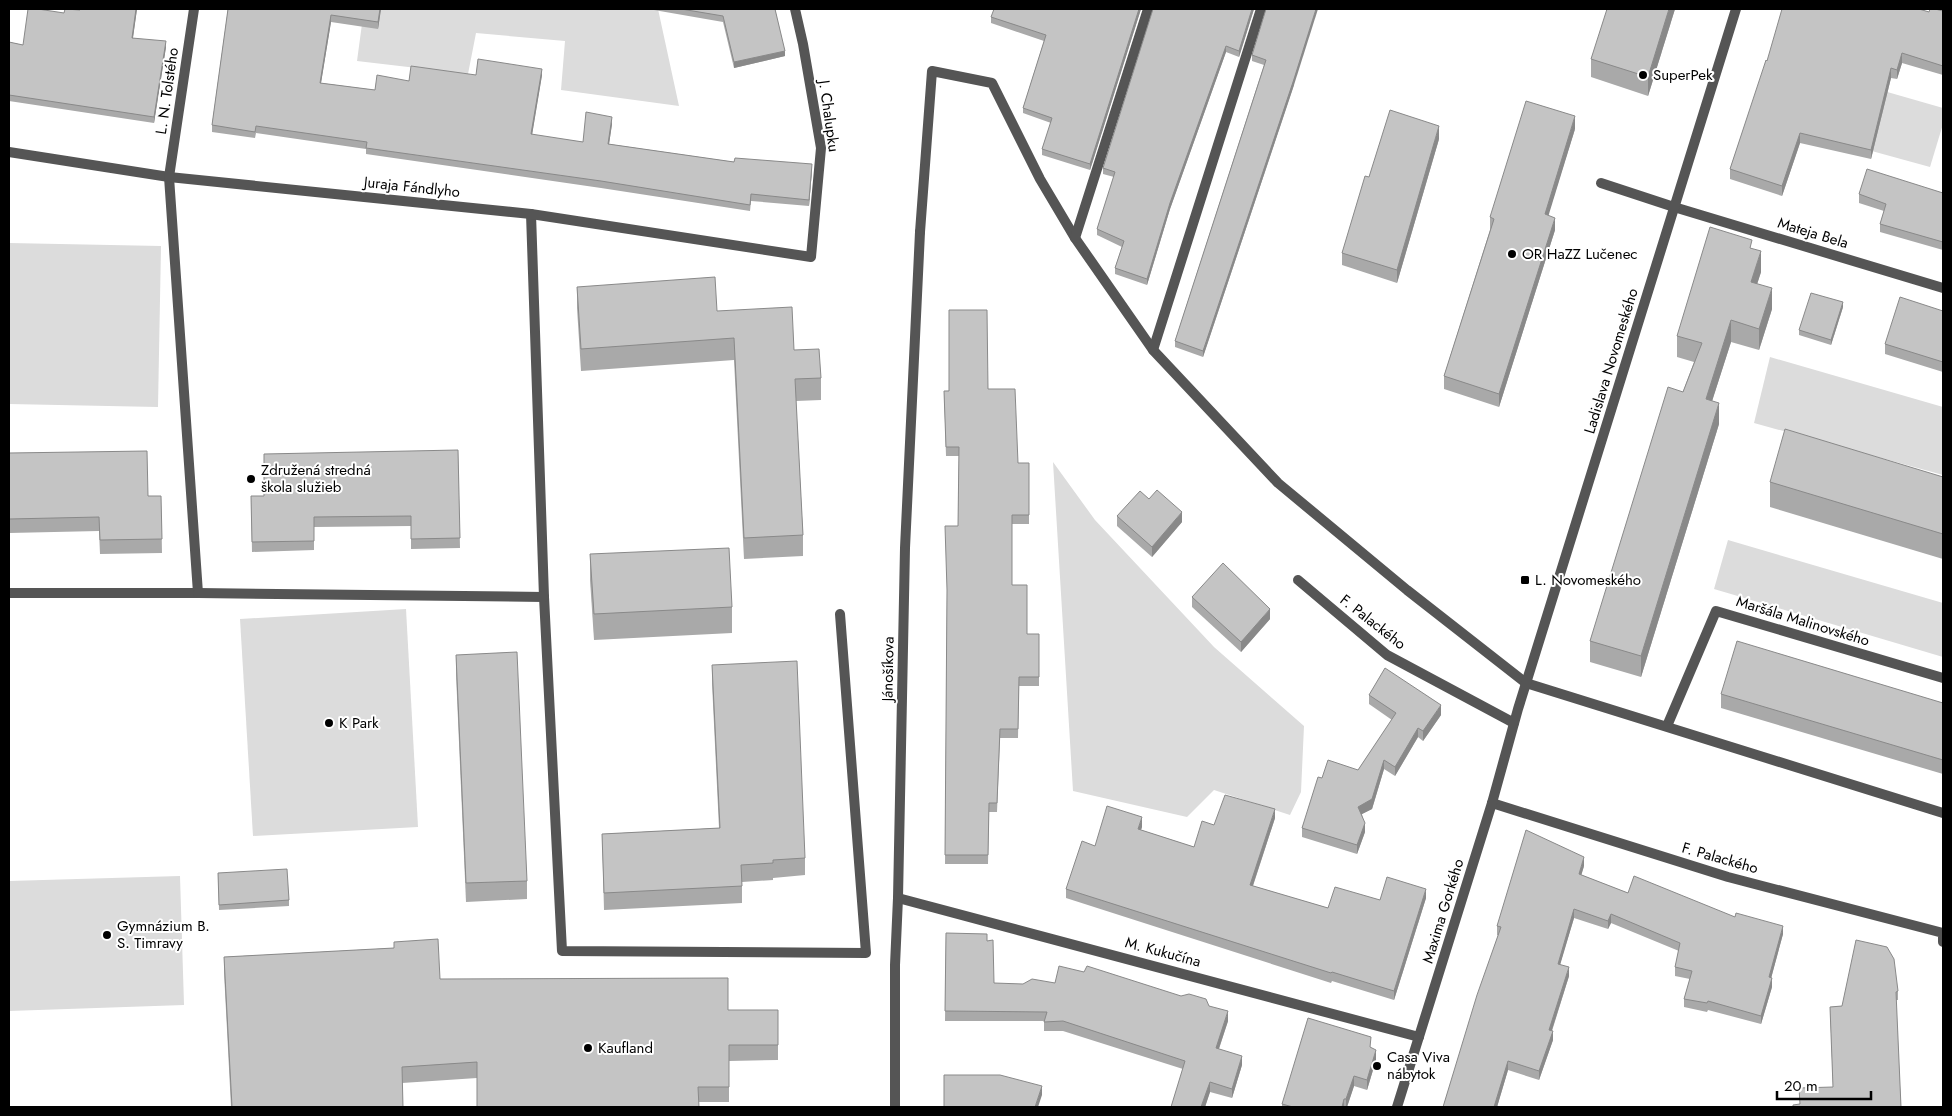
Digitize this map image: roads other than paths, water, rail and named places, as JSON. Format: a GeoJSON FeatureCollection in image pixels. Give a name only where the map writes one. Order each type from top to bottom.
{"type":"FeatureCollection","features":[{"type":"Feature","properties":{"kind":"street","name":"L. N. Tolstého"},"geometry":{"type":"LineString","coordinates":[[194,9],[169,177],[198,593]]}},
{"type":"Feature","properties":{"kind":"street","name":"J. Chalupku"},"geometry":{"type":"LineString","coordinates":[[795,9],[821,148],[811,257]]}},
{"type":"Feature","properties":{"kind":"street"},"geometry":{"type":"LineString","coordinates":[[1148,9],[1075,238],[1153,350],[1278,483],[1407,590],[1526,683],[1943,813]]}},
{"type":"Feature","properties":{"kind":"street"},"geometry":{"type":"LineString","coordinates":[[1153,350],[1261,9]]}},
{"type":"Feature","properties":{"kind":"street","name":"Ladislava Novomeského"},"geometry":{"type":"LineString","coordinates":[[1514,723],[1736,9]]}},
{"type":"Feature","properties":{"kind":"street","name":"Jánošíkova"},"geometry":{"type":"LineString","coordinates":[[895,1107],[895,965],[905,548],[920,232],[932,71],[992,83],[1040,179],[1075,238]]}},
{"type":"Feature","properties":{"kind":"street","name":"Juraja Fándlyho"},"geometry":{"type":"LineString","coordinates":[[9,152],[169,177],[531,214],[811,257]]}},
{"type":"Feature","properties":{"kind":"street","name":"Mateja Bela"},"geometry":{"type":"LineString","coordinates":[[1601,183],[1674,207],[1943,288]]}},
{"type":"Feature","properties":{"kind":"street"},"geometry":{"type":"LineString","coordinates":[[531,214],[544,596],[562,951],[866,953],[840,614]]}},
{"type":"Feature","properties":{"kind":"street","name":"F. Palackého"},"geometry":{"type":"LineString","coordinates":[[1298,580],[1387,655],[1514,723]]}},
{"type":"Feature","properties":{"kind":"street"},"geometry":{"type":"LineString","coordinates":[[9,593],[544,596]]}},
{"type":"Feature","properties":{"kind":"street","name":"Maršála Malinovského"},"geometry":{"type":"LineString","coordinates":[[1667,726],[1716,611],[1943,678]]}},
{"type":"Feature","properties":{"kind":"street","name":"Maxima Gorkého"},"geometry":{"type":"LineString","coordinates":[[1397,1107],[1492,802],[1514,723]]}},
{"type":"Feature","properties":{"kind":"street","name":"F. Palackého"},"geometry":{"type":"LineString","coordinates":[[1492,802],[1728,877],[1943,933]]}},
{"type":"Feature","properties":{"kind":"street","name":"M. Kukučína"},"geometry":{"type":"LineString","coordinates":[[898,898],[1419,1037]]}},
{"type":"Feature","properties":{"kind":"street"},"geometry":{"type":"LineString","coordinates":[[1943,933],[1943,942]]}},
{"type":"Feature","properties":{"kind":"place","name":"SuperPek"},"geometry":{"type":"Point","coordinates":[1643,75]}},
{"type":"Feature","properties":{"kind":"place","name":"OR HaZZ Lučenec"},"geometry":{"type":"Point","coordinates":[1512,254]}},
{"type":"Feature","properties":{"kind":"place","name":"Združená stredná škola služieb"},"geometry":{"type":"Point","coordinates":[251,479]}},
{"type":"Feature","properties":{"kind":"place","name":"L. Novomeského"},"geometry":{"type":"Point","coordinates":[1525,580]}},
{"type":"Feature","properties":{"kind":"place","name":"K Park"},"geometry":{"type":"Point","coordinates":[329,723]}},
{"type":"Feature","properties":{"kind":"place","name":"Gymnázium B. S. Timravy"},"geometry":{"type":"Point","coordinates":[107,935]}},
{"type":"Feature","properties":{"kind":"place","name":"Kaufland"},"geometry":{"type":"Point","coordinates":[588,1048]}},
{"type":"Feature","properties":{"kind":"place","name":"Casa Viva nábytok"},"geometry":{"type":"Point","coordinates":[1377,1066]}}]}
